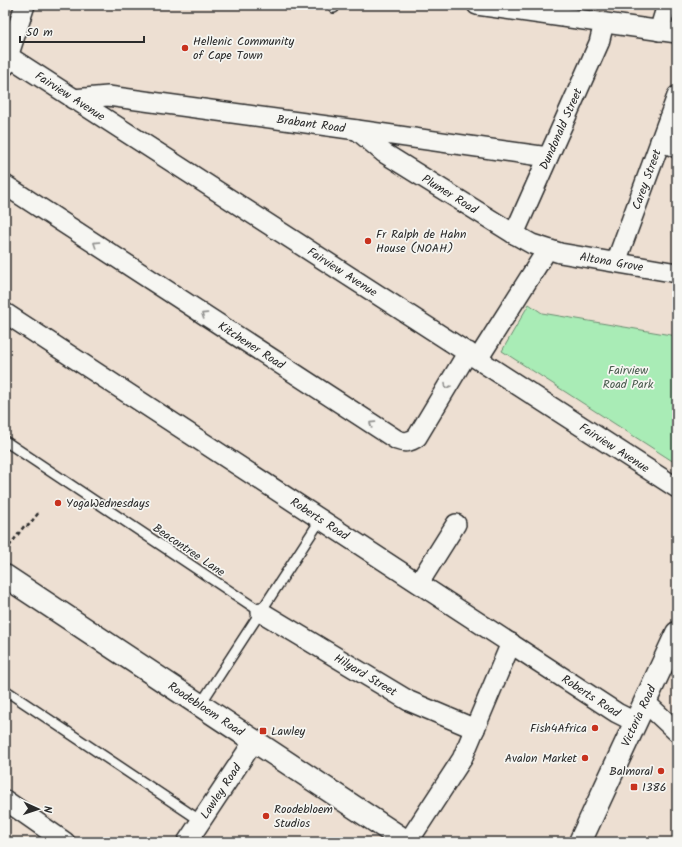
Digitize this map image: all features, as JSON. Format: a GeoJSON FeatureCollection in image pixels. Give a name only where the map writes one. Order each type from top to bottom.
{"type":"FeatureCollection","features":[{"type":"Feature","properties":{"kind":"street"},"geometry":{"type":"LineString","coordinates":[[7,61],[25,5]]}},
{"type":"Feature","properties":{"kind":"street"},"geometry":{"type":"LineString","coordinates":[[477,5],[549,10],[604,23],[668,32],[667,5]]}},
{"type":"Feature","properties":{"kind":"street","name":"Dundonald Street"},"geometry":{"type":"LineString","coordinates":[[514,234],[599,43],[604,23]]}},
{"type":"Feature","properties":{"kind":"street","name":"Fairview Avenue"},"geometry":{"type":"LineString","coordinates":[[7,61],[73,99],[677,488]]}},
{"type":"Feature","properties":{"kind":"street","name":"Brabant Road"},"geometry":{"type":"LineString","coordinates":[[73,99],[108,96],[548,157]]}},
{"type":"Feature","properties":{"kind":"street","name":"Carey Street"},"geometry":{"type":"LineString","coordinates":[[616,262],[669,144],[677,96]]}},
{"type":"Feature","properties":{"kind":"street","name":"Plumer Road"},"geometry":{"type":"LineString","coordinates":[[357,130],[384,153],[514,234],[547,250]]}},
{"type":"Feature","properties":{"kind":"street","name":"Kitchener Road"},"geometry":{"type":"LineString","coordinates":[[5,185],[397,440],[406,442],[412,441],[417,437],[473,356]]}},
{"type":"Feature","properties":{"kind":"street"},"geometry":{"type":"LineString","coordinates":[[473,356],[547,250]]}},
{"type":"Feature","properties":{"kind":"street","name":"Altona Grove"},"geometry":{"type":"LineString","coordinates":[[547,250],[677,272]]}},
{"type":"Feature","properties":{"kind":"street","name":"Roberts Road"},"geometry":{"type":"LineString","coordinates":[[5,313],[617,713],[635,722]]}},
{"type":"Feature","properties":{"kind":"street"},"geometry":{"type":"LineString","coordinates":[[419,583],[456,524]]}},
{"type":"Feature","properties":{"kind":"street","name":"Roodebloem Road"},"geometry":{"type":"LineString","coordinates":[[5,576],[407,842]]}},
{"type":"Feature","properties":{"kind":"street","name":"Hilyard Street"},"geometry":{"type":"LineString","coordinates":[[261,612],[409,701],[475,729]]}},
{"type":"Feature","properties":{"kind":"street","name":"Victoria Road"},"geometry":{"type":"LineString","coordinates":[[582,841],[635,722],[677,633]]}},
{"type":"Feature","properties":{"kind":"street"},"geometry":{"type":"LineString","coordinates":[[407,842],[462,759],[511,643]]}},
{"type":"Feature","properties":{"kind":"street"},"geometry":{"type":"LineString","coordinates":[[645,702],[677,732]]}},
{"type":"Feature","properties":{"kind":"street","name":"Lawley Road"},"geometry":{"type":"LineString","coordinates":[[187,842],[254,741]]}},
{"type":"Feature","properties":{"kind":"street"},"geometry":{"type":"LineString","coordinates":[[5,800],[65,842]]}},
{"type":"Feature","properties":{"kind":"lane","name":"Beacontree Lane"},"geometry":{"type":"LineString","coordinates":[[5,441],[261,612]]}},
{"type":"Feature","properties":{"kind":"lane"},"geometry":{"type":"LineString","coordinates":[[200,705],[321,520]]}},
{"type":"Feature","properties":{"kind":"lane"},"geometry":{"type":"LineString","coordinates":[[5,690],[201,821]]}},
{"type":"Feature","properties":{"kind":"path"},"geometry":{"type":"LineString","coordinates":[[5,552],[25,525],[28,526],[40,511]]}},
{"type":"Feature","properties":{"kind":"green space","name":"Fairview Road Park"},"geometry":{"type":"Polygon","coordinates":[[[529,304],[542,313],[677,336],[677,464],[502,351],[529,304]]]}},
{"type":"Feature","properties":{"kind":"place","name":"Hellenic Community of Cape Town"},"geometry":{"type":"Point","coordinates":[185,48]}},
{"type":"Feature","properties":{"kind":"place","name":"Fr Ralph de Hahn House (NOAH)"},"geometry":{"type":"Point","coordinates":[368,241]}},
{"type":"Feature","properties":{"kind":"place","name":"YogaWednesdays"},"geometry":{"type":"Point","coordinates":[58,503]}},
{"type":"Feature","properties":{"kind":"place","name":"Fish4Africa"},"geometry":{"type":"Point","coordinates":[595,728]}},
{"type":"Feature","properties":{"kind":"place","name":"Lawley"},"geometry":{"type":"Point","coordinates":[263,731]}},
{"type":"Feature","properties":{"kind":"place","name":"Avalon Market"},"geometry":{"type":"Point","coordinates":[585,758]}},
{"type":"Feature","properties":{"kind":"place","name":"Balmoral"},"geometry":{"type":"Point","coordinates":[661,771]}},
{"type":"Feature","properties":{"kind":"place","name":"1386"},"geometry":{"type":"Point","coordinates":[634,787]}},
{"type":"Feature","properties":{"kind":"place","name":"Roodebloem Studios"},"geometry":{"type":"Point","coordinates":[266,816]}}]}
